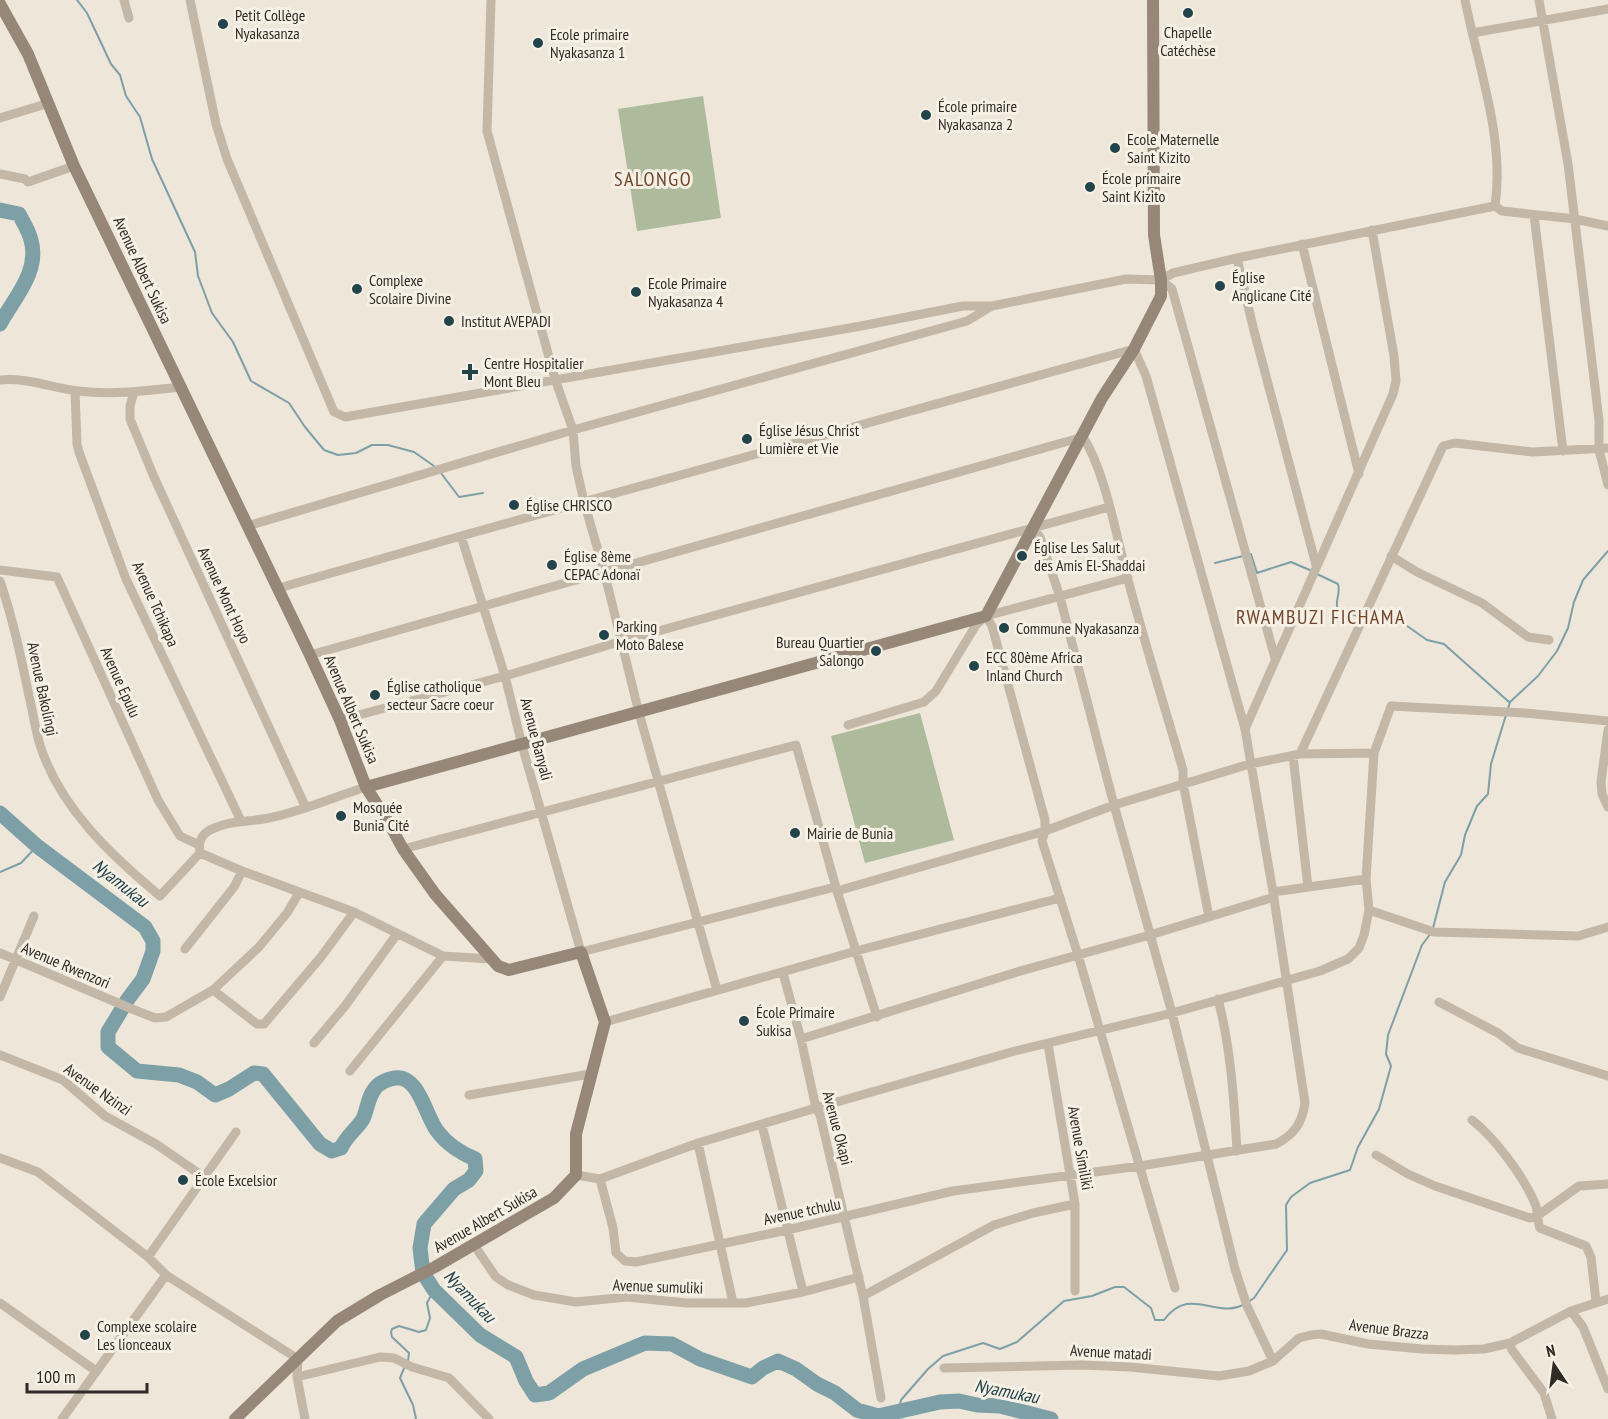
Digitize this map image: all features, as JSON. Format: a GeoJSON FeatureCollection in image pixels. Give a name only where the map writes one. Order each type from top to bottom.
{"type":"FeatureCollection","features":[{"type":"Feature","properties":{"kind":"street"},"geometry":{"type":"LineString","coordinates":[[124,0],[129,18]]}},
{"type":"Feature","properties":{"kind":"street"},"geometry":{"type":"LineString","coordinates":[[190,0],[216,124],[227,159],[334,412],[345,417],[963,306],[992,306],[1126,279],[1161,280],[1173,273],[1237,258],[1495,206],[1502,211],[1575,219],[1608,226]]}},
{"type":"Feature","properties":{"kind":"street"},"geometry":{"type":"LineString","coordinates":[[492,0],[487,131],[555,379],[573,430],[576,466],[584,501],[639,713],[717,990]]}},
{"type":"Feature","properties":{"kind":"street"},"geometry":{"type":"LineString","coordinates":[[848,724],[924,702],[936,691],[976,625],[986,616],[1102,398],[1134,349],[1161,296],[1161,280],[1154,235],[1153,0]]}},
{"type":"Feature","properties":{"kind":"street"},"geometry":{"type":"LineString","coordinates":[[1465,0],[1494,130],[1498,184],[1495,206]]}},
{"type":"Feature","properties":{"kind":"street"},"geometry":{"type":"LineString","coordinates":[[1539,0],[1568,164],[1608,485]]}},
{"type":"Feature","properties":{"kind":"street"},"geometry":{"type":"LineString","coordinates":[[1472,33],[1608,7],[1607,0]]}},
{"type":"Feature","properties":{"kind":"street","name":"Avenue Albert Sukisa"},"geometry":{"type":"LineString","coordinates":[[0,4],[28,54],[74,166],[310,654],[340,720],[366,786],[403,849],[435,894],[490,959]]}},
{"type":"Feature","properties":{"kind":"street"},"geometry":{"type":"LineString","coordinates":[[0,118],[49,103]]}},
{"type":"Feature","properties":{"kind":"street"},"geometry":{"type":"LineString","coordinates":[[0,174],[25,179],[28,182],[74,166]]}},
{"type":"Feature","properties":{"kind":"street"},"geometry":{"type":"LineString","coordinates":[[1534,215],[1563,451]]}},
{"type":"Feature","properties":{"kind":"street"},"geometry":{"type":"LineString","coordinates":[[1245,729],[1314,569],[1387,411],[1396,381],[1394,356],[1372,230]]}},
{"type":"Feature","properties":{"kind":"street"},"geometry":{"type":"LineString","coordinates":[[1302,244],[1359,474]]}},
{"type":"Feature","properties":{"kind":"street"},"geometry":{"type":"LineString","coordinates":[[1237,258],[1314,569]]}},
{"type":"Feature","properties":{"kind":"street"},"geometry":{"type":"LineString","coordinates":[[1161,280],[1172,289],[1275,658]]}},
{"type":"Feature","properties":{"kind":"street"},"geometry":{"type":"LineString","coordinates":[[247,526],[573,430],[967,321],[992,306]]}},
{"type":"Feature","properties":{"kind":"street"},"geometry":{"type":"LineString","coordinates":[[279,588],[1134,349]]}},
{"type":"Feature","properties":{"kind":"street"},"geometry":{"type":"LineString","coordinates":[[1134,349],[1146,376],[1245,729],[1287,980]]}},
{"type":"Feature","properties":{"kind":"street"},"geometry":{"type":"LineString","coordinates":[[0,380],[13,379],[55,385],[75,391],[101,393],[180,387]]}},
{"type":"Feature","properties":{"kind":"street","name":"Avenue Tchikapa"},"geometry":{"type":"LineString","coordinates":[[75,391],[79,452],[126,579],[241,821]]}},
{"type":"Feature","properties":{"kind":"street","name":"Avenue Mont Hoyo"},"geometry":{"type":"LineString","coordinates":[[134,392],[130,406],[130,419],[154,477],[306,808]]}},
{"type":"Feature","properties":{"kind":"street"},"geometry":{"type":"LineString","coordinates":[[1083,436],[1091,449],[1109,507],[1183,770],[1183,783],[1209,917]]}},
{"type":"Feature","properties":{"kind":"street"},"geometry":{"type":"LineString","coordinates":[[310,654],[1083,436]]}},
{"type":"Feature","properties":{"kind":"street"},"geometry":{"type":"LineString","coordinates":[[1308,887],[1297,755],[1443,446],[1455,443],[1532,452],[1604,449]]}},
{"type":"Feature","properties":{"kind":"street"},"geometry":{"type":"LineString","coordinates":[[340,720],[1109,507]]}},
{"type":"Feature","properties":{"kind":"street"},"geometry":{"type":"LineString","coordinates":[[1033,527],[1040,537],[1060,597],[1114,805],[1172,1013],[1235,1269],[1247,1306],[1273,1361]]}},
{"type":"Feature","properties":{"kind":"street","name":"Avenue Banyali"},"geometry":{"type":"LineString","coordinates":[[461,536],[505,676],[522,745],[581,952]]}},
{"type":"Feature","properties":{"kind":"street"},"geometry":{"type":"LineString","coordinates":[[1391,556],[1417,572],[1482,603],[1528,637],[1549,640]]}},
{"type":"Feature","properties":{"kind":"street","name":"Avenue Epulu"},"geometry":{"type":"LineString","coordinates":[[0,570],[57,577],[158,800],[180,836],[199,849],[242,871],[354,912],[443,956]]}},
{"type":"Feature","properties":{"kind":"street"},"geometry":{"type":"LineString","coordinates":[[199,849],[202,836],[209,830],[306,808],[366,786],[1128,578]]}},
{"type":"Feature","properties":{"kind":"street","name":"Avenue Bakolingi"},"geometry":{"type":"LineString","coordinates":[[0,581],[13,618],[40,744],[67,799],[98,840],[160,896],[199,849]]}},
{"type":"Feature","properties":{"kind":"street"},"geometry":{"type":"LineString","coordinates":[[986,616],[992,626],[1045,820],[1042,841],[1078,955],[1175,1288]]}},
{"type":"Feature","properties":{"kind":"street"},"geometry":{"type":"LineString","coordinates":[[581,952],[605,1022],[576,1134],[576,1175],[600,1179],[698,1143],[816,1108],[1015,1051],[1172,1013],[1320,970],[1348,958],[1359,948],[1369,910],[1366,879],[1374,753],[1391,706],[1608,721]]}},
{"type":"Feature","properties":{"kind":"street"},"geometry":{"type":"LineString","coordinates":[[1608,730],[1601,782],[1602,794],[1608,807]]}},
{"type":"Feature","properties":{"kind":"street"},"geometry":{"type":"LineString","coordinates":[[403,849],[796,745],[836,889],[877,1017]]}},
{"type":"Feature","properties":{"kind":"street"},"geometry":{"type":"LineString","coordinates":[[350,1071],[443,956],[490,959],[498,966],[509,970],[698,921],[836,889],[1045,831],[1114,805],[1250,764],[1297,755],[1374,753]]}},
{"type":"Feature","properties":{"kind":"street"},"geometry":{"type":"LineString","coordinates":[[185,949],[234,887],[242,871]]}},
{"type":"Feature","properties":{"kind":"street"},"geometry":{"type":"LineString","coordinates":[[801,1039],[1017,972],[1209,917],[1274,894],[1366,879]]}},
{"type":"Feature","properties":{"kind":"street","name":"Avenue Rwenzori"},"geometry":{"type":"LineString","coordinates":[[0,952],[132,1009],[155,1018],[166,1017],[213,990],[259,947],[287,913],[299,893]]}},
{"type":"Feature","properties":{"kind":"street"},"geometry":{"type":"LineString","coordinates":[[605,1022],[856,951],[1060,898]]}},
{"type":"Feature","properties":{"kind":"street"},"geometry":{"type":"LineString","coordinates":[[1369,910],[1431,931],[1578,936],[1608,927]]}},
{"type":"Feature","properties":{"kind":"street"},"geometry":{"type":"LineString","coordinates":[[213,990],[257,1024],[264,1024],[321,957],[354,912]]}},
{"type":"Feature","properties":{"kind":"street"},"geometry":{"type":"LineString","coordinates":[[0,997],[34,916]]}},
{"type":"Feature","properties":{"kind":"street"},"geometry":{"type":"LineString","coordinates":[[314,1043],[345,1006],[397,934]]}},
{"type":"Feature","properties":{"kind":"street","name":"Avenue Okapi"},"geometry":{"type":"LineString","coordinates":[[783,973],[859,1277],[881,1398]]}},
{"type":"Feature","properties":{"kind":"street","name":"Avenue tchulu"},"geometry":{"type":"LineString","coordinates":[[600,1179],[613,1228],[616,1253],[626,1261],[636,1262],[953,1191],[1140,1166],[1276,1144],[1287,1138],[1303,1119],[1305,1102],[1287,980]]}},
{"type":"Feature","properties":{"kind":"street"},"geometry":{"type":"LineString","coordinates":[[1218,999],[1226,1030],[1237,1151]]}},
{"type":"Feature","properties":{"kind":"street"},"geometry":{"type":"LineString","coordinates":[[1439,1002],[1498,1033],[1518,1048],[1608,1076]]}},
{"type":"Feature","properties":{"kind":"street","name":"Avenue Similiki"},"geometry":{"type":"LineString","coordinates":[[863,1296],[994,1225],[1033,1213],[1075,1204],[1048,1044]]}},
{"type":"Feature","properties":{"kind":"street","name":"Avenue Nzinzi"},"geometry":{"type":"LineString","coordinates":[[0,1055],[63,1080],[105,1116],[156,1144],[204,1177]]}},
{"type":"Feature","properties":{"kind":"street"},"geometry":{"type":"LineString","coordinates":[[469,1095],[590,1074]]}},
{"type":"Feature","properties":{"kind":"street"},"geometry":{"type":"LineString","coordinates":[[1472,1120],[1486,1131],[1512,1163],[1536,1207],[1540,1228],[1586,1246],[1591,1257],[1596,1302]]}},
{"type":"Feature","properties":{"kind":"street"},"geometry":{"type":"LineString","coordinates":[[762,1125],[803,1292]]}},
{"type":"Feature","properties":{"kind":"street"},"geometry":{"type":"LineString","coordinates":[[148,1257],[236,1132]]}},
{"type":"Feature","properties":{"kind":"street"},"geometry":{"type":"LineString","coordinates":[[698,1143],[733,1303]]}},
{"type":"Feature","properties":{"kind":"street"},"geometry":{"type":"LineString","coordinates":[[1376,1155],[1408,1174],[1435,1186],[1530,1218],[1537,1216],[1579,1186],[1608,1184]]}},
{"type":"Feature","properties":{"kind":"street"},"geometry":{"type":"LineString","coordinates":[[0,1158],[38,1172],[148,1257],[166,1275],[297,1359],[297,1377],[305,1419]]}},
{"type":"Feature","properties":{"kind":"street","name":"Avenue Albert Sukisa"},"geometry":{"type":"LineString","coordinates":[[235,1419],[337,1320],[435,1267],[554,1198],[576,1175]]}},
{"type":"Feature","properties":{"kind":"street"},"geometry":{"type":"LineString","coordinates":[[1075,1204],[1075,1291]]}},
{"type":"Feature","properties":{"kind":"street","name":"Avenue sumuliki"},"geometry":{"type":"LineString","coordinates":[[474,1245],[496,1277],[508,1286],[534,1295],[576,1302],[627,1297],[686,1303],[746,1303],[803,1292],[859,1277]]}},
{"type":"Feature","properties":{"kind":"street"},"geometry":{"type":"LineString","coordinates":[[62,1419],[166,1275]]}},
{"type":"Feature","properties":{"kind":"street","name":"Avenue Brazza"},"geometry":{"type":"LineString","coordinates":[[1273,1361],[1299,1338],[1321,1334],[1368,1344],[1422,1349],[1484,1348],[1510,1343],[1571,1311],[1608,1299]]}},
{"type":"Feature","properties":{"kind":"street"},"geometry":{"type":"LineString","coordinates":[[0,1303],[96,1371]]}},
{"type":"Feature","properties":{"kind":"street"},"geometry":{"type":"LineString","coordinates":[[1571,1311],[1583,1327],[1608,1389]]}},
{"type":"Feature","properties":{"kind":"street"},"geometry":{"type":"LineString","coordinates":[[1510,1343],[1512,1350],[1544,1393],[1552,1419]]}},
{"type":"Feature","properties":{"kind":"street"},"geometry":{"type":"LineString","coordinates":[[297,1377],[380,1357],[394,1358],[412,1367],[449,1378],[489,1419]]}},
{"type":"Feature","properties":{"kind":"street","name":"Avenue matadi"},"geometry":{"type":"LineString","coordinates":[[944,1368],[1081,1365],[1130,1367],[1219,1376],[1249,1371],[1273,1361]]}},
{"type":"Feature","properties":{"kind":"green space"},"geometry":{"type":"Polygon","coordinates":[[[703,96],[721,218],[637,231],[618,109],[703,96]]]}},
{"type":"Feature","properties":{"kind":"green space"},"geometry":{"type":"Polygon","coordinates":[[[920,713],[954,840],[865,863],[831,736],[920,713]]]}},
{"type":"Feature","properties":{"kind":"waterway"},"geometry":{"type":"LineString","coordinates":[[77,0],[87,13],[111,64],[120,75],[126,96],[140,117],[152,159],[195,252],[198,276],[212,313],[233,342],[251,381],[289,403],[324,450],[338,455],[356,453],[372,445],[388,445],[414,452],[434,466]]}},
{"type":"Feature","properties":{"kind":"waterway","name":"Nyamukau"},"geometry":{"type":"LineString","coordinates":[[0,210],[19,214],[29,233],[33,252],[29,274],[0,324]]}},
{"type":"Feature","properties":{"kind":"waterway"},"geometry":{"type":"LineString","coordinates":[[441,473],[459,497],[483,493]]}},
{"type":"Feature","properties":{"kind":"waterway"},"geometry":{"type":"LineString","coordinates":[[1508,709],[1510,702],[1538,676],[1557,651],[1568,628],[1574,602],[1583,580],[1608,551]]}},
{"type":"Feature","properties":{"kind":"waterway"},"geometry":{"type":"LineString","coordinates":[[1251,554],[1257,573],[1291,562],[1312,571]]}},
{"type":"Feature","properties":{"kind":"waterway"},"geometry":{"type":"LineString","coordinates":[[1215,563],[1243,556]]}},
{"type":"Feature","properties":{"kind":"waterway"},"geometry":{"type":"LineString","coordinates":[[1317,574],[1338,584],[1338,610],[1361,617]]}},
{"type":"Feature","properties":{"kind":"waterway"},"geometry":{"type":"LineString","coordinates":[[1367,619],[1400,621],[1427,640],[1444,644],[1509,702]]}},
{"type":"Feature","properties":{"kind":"waterway"},"geometry":{"type":"LineString","coordinates":[[1433,928],[1445,882],[1461,855],[1465,835],[1477,806],[1488,794],[1491,764],[1506,715]]}},
{"type":"Feature","properties":{"kind":"waterway","name":"Nyamukau"},"geometry":{"type":"LineString","coordinates":[[0,813],[37,846],[145,927],[153,941],[153,951],[143,979],[108,1032],[108,1047],[137,1071],[179,1075],[197,1082],[215,1095],[254,1073],[263,1074],[320,1144],[332,1151],[341,1148],[363,1119],[370,1097],[378,1085],[395,1078],[410,1083],[421,1098],[438,1132],[455,1148],[475,1159],[476,1171],[469,1180],[454,1189],[424,1224],[420,1248],[423,1273],[434,1290],[480,1335],[516,1357],[535,1395],[549,1393],[583,1369],[645,1343],[672,1344],[700,1359],[752,1377],[763,1368],[778,1361],[796,1369],[835,1393],[857,1410],[878,1416],[940,1402],[959,1401],[1000,1406],[1051,1419]]}},
{"type":"Feature","properties":{"kind":"waterway"},"geometry":{"type":"LineString","coordinates":[[0,872],[21,863],[37,846]]}},
{"type":"Feature","properties":{"kind":"waterway"},"geometry":{"type":"LineString","coordinates":[[1248,1302],[1254,1298],[1287,1250],[1286,1205],[1291,1197],[1310,1183],[1350,1170],[1358,1147],[1379,1109],[1391,1066],[1386,1054],[1388,1035],[1422,945],[1431,933]]}},
{"type":"Feature","properties":{"kind":"waterway"},"geometry":{"type":"LineString","coordinates":[[898,1413],[901,1400],[928,1369],[943,1356],[983,1343],[1000,1349],[1017,1342],[1064,1301],[1092,1296],[1115,1287],[1124,1287],[1151,1308],[1155,1320],[1164,1320],[1183,1305],[1222,1308],[1243,1305]]}},
{"type":"Feature","properties":{"kind":"waterway"},"geometry":{"type":"LineString","coordinates":[[408,1361],[409,1353],[392,1337],[392,1329],[399,1326],[419,1332],[426,1330],[430,1318],[427,1303],[434,1290]]}},
{"type":"Feature","properties":{"kind":"waterway"},"geometry":{"type":"LineString","coordinates":[[405,1366],[400,1378],[413,1405],[416,1419]]}},
{"type":"Feature","properties":{"kind":"place","name":"Chapelle Catéchèse"},"geometry":{"type":"Point","coordinates":[1188,13]}},
{"type":"Feature","properties":{"kind":"place","name":"Petit Collège Nyakasanza"},"geometry":{"type":"Point","coordinates":[223,24]}},
{"type":"Feature","properties":{"kind":"place","name":"Ecole primaire Nyakasanza 1"},"geometry":{"type":"Point","coordinates":[538,43]}},
{"type":"Feature","properties":{"kind":"place","name":"École primaire Nyakasanza 2"},"geometry":{"type":"Point","coordinates":[926,115]}},
{"type":"Feature","properties":{"kind":"place","name":"Ecole Maternelle Saint Kizito"},"geometry":{"type":"Point","coordinates":[1115,148]}},
{"type":"Feature","properties":{"kind":"place","name":"École primaire Saint Kizito"},"geometry":{"type":"Point","coordinates":[1090,187]}},
{"type":"Feature","properties":{"kind":"place","name":"Église Anglicane Cité"},"geometry":{"type":"Point","coordinates":[1220,286]}},
{"type":"Feature","properties":{"kind":"place","name":"Complexe Scolaire Divine"},"geometry":{"type":"Point","coordinates":[357,289]}},
{"type":"Feature","properties":{"kind":"place","name":"Ecole Primaire Nyakasanza 4"},"geometry":{"type":"Point","coordinates":[636,292]}},
{"type":"Feature","properties":{"kind":"place","name":"Institut AVEPADI"},"geometry":{"type":"Point","coordinates":[449,321]}},
{"type":"Feature","properties":{"kind":"place","name":"Centre Hospitalier Mont Bleu"},"geometry":{"type":"Point","coordinates":[470,372]}},
{"type":"Feature","properties":{"kind":"place","name":"Église Jésus Christ Lumière et Vie"},"geometry":{"type":"Point","coordinates":[747,439]}},
{"type":"Feature","properties":{"kind":"place","name":"Église CHRISCO"},"geometry":{"type":"Point","coordinates":[514,505]}},
{"type":"Feature","properties":{"kind":"place","name":"Église Les Salut des Amis El-Shaddai"},"geometry":{"type":"Point","coordinates":[1022,556]}},
{"type":"Feature","properties":{"kind":"place","name":"Église 8ème CEPAC Adonaï"},"geometry":{"type":"Point","coordinates":[552,565]}},
{"type":"Feature","properties":{"kind":"place","name":"Commune Nyakasanza"},"geometry":{"type":"Point","coordinates":[1004,628]}},
{"type":"Feature","properties":{"kind":"place","name":"Parking Moto Balese"},"geometry":{"type":"Point","coordinates":[604,635]}},
{"type":"Feature","properties":{"kind":"place","name":"Bureau Quartier Salongo"},"geometry":{"type":"Point","coordinates":[876,651]}},
{"type":"Feature","properties":{"kind":"place","name":"ECC 80ème Africa Inland Church"},"geometry":{"type":"Point","coordinates":[974,666]}},
{"type":"Feature","properties":{"kind":"place","name":"Église catholique secteur Sacre coeur"},"geometry":{"type":"Point","coordinates":[375,695]}},
{"type":"Feature","properties":{"kind":"place","name":"Mosquée Bunia Cité"},"geometry":{"type":"Point","coordinates":[341,816]}},
{"type":"Feature","properties":{"kind":"place","name":"Mairie de Bunia"},"geometry":{"type":"Point","coordinates":[795,833]}},
{"type":"Feature","properties":{"kind":"place","name":"École Primaire Sukisa"},"geometry":{"type":"Point","coordinates":[744,1021]}},
{"type":"Feature","properties":{"kind":"place","name":"École Excelsior"},"geometry":{"type":"Point","coordinates":[183,1180]}},
{"type":"Feature","properties":{"kind":"place","name":"Complexe scolaire Les lionceaux"},"geometry":{"type":"Point","coordinates":[85,1335]}},
{"type":"Feature","properties":{"kind":"district","name":"SALONGO"},"geometry":{"type":"Point","coordinates":[653,179]}},
{"type":"Feature","properties":{"kind":"district","name":"RWAMBUZI FICHAMA"},"geometry":{"type":"Point","coordinates":[1321,617]}}]}
